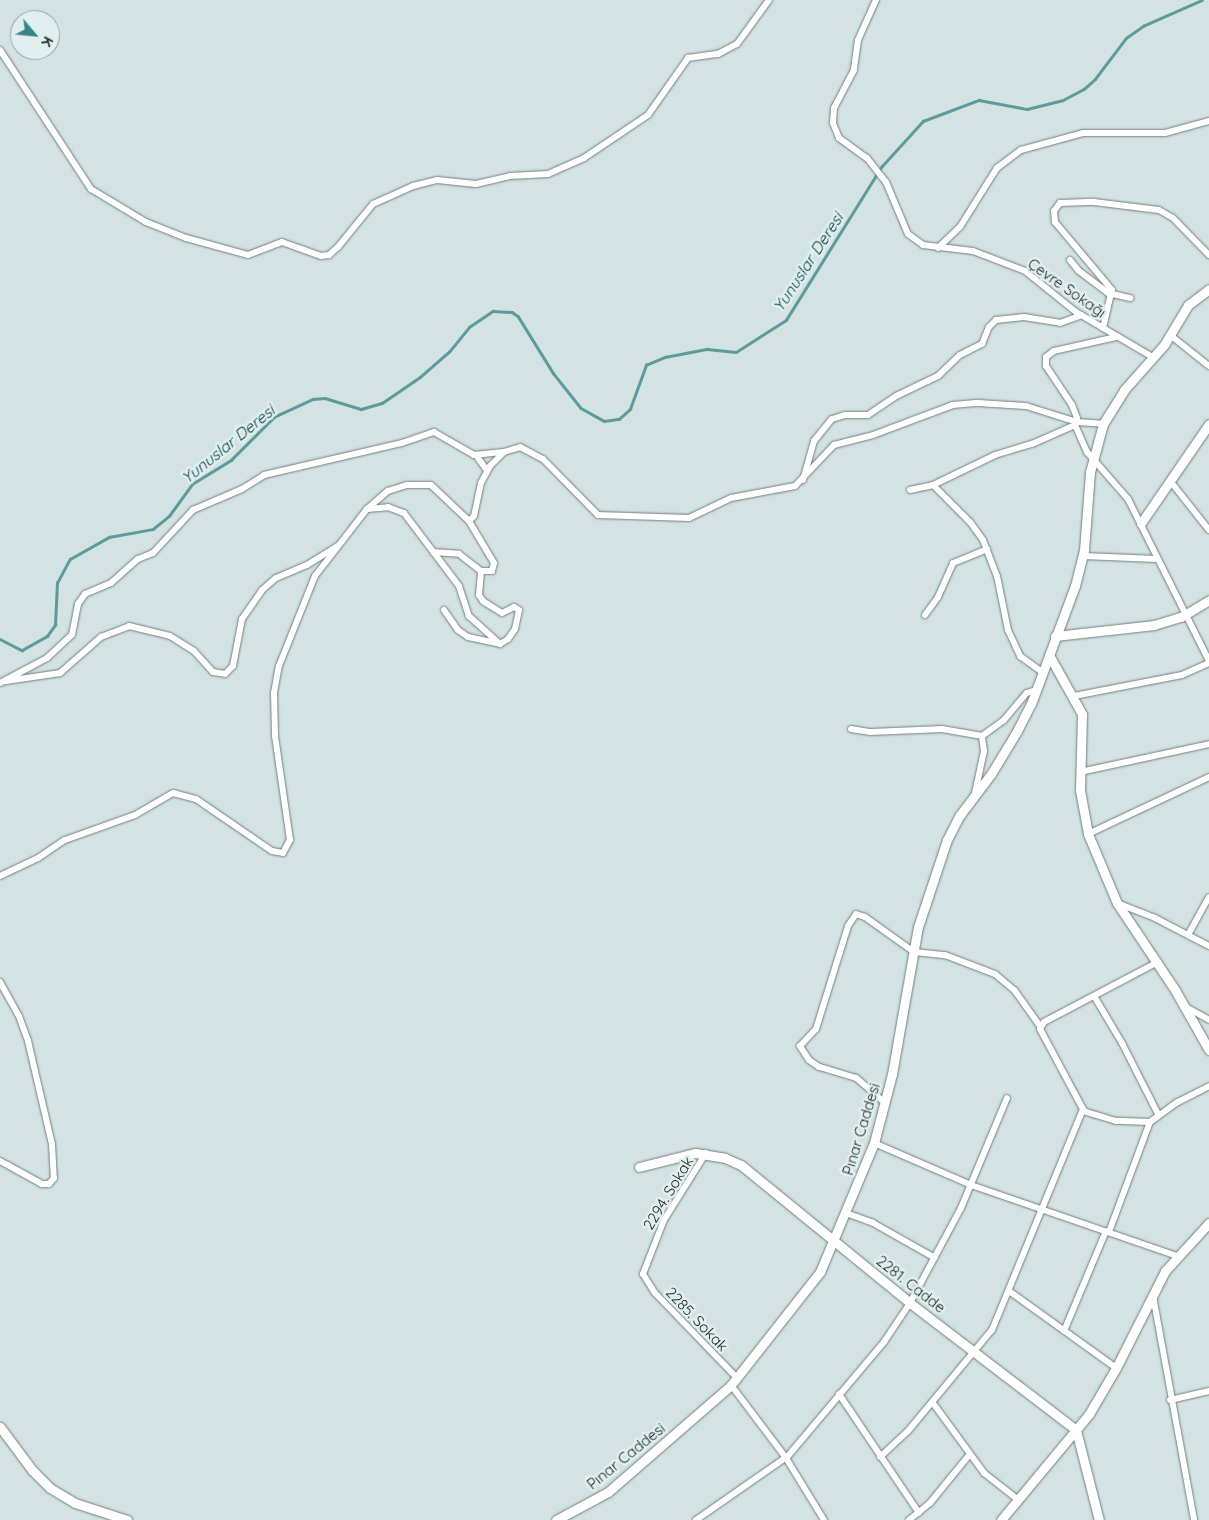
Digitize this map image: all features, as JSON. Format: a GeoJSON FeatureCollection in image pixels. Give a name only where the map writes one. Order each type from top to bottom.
{"type":"FeatureCollection","features":[{"type":"Feature","properties":{"kind":"street"},"geometry":{"type":"LineString","coordinates":[[0,50],[90,189],[146,222],[186,238],[248,255],[282,242],[291,243],[321,256],[329,255],[338,247],[373,204],[413,186],[438,180],[476,184],[510,176],[548,174],[584,158],[648,115],[688,58],[718,54],[737,44],[769,0]]}},
{"type":"Feature","properties":{"kind":"street","name":"Çevre Sokağı"},"geometry":{"type":"LineString","coordinates":[[876,0],[858,40],[854,70],[833,113],[839,138],[867,158],[882,177],[908,234],[919,244],[978,253],[1025,271],[1082,315],[1154,358]]}},
{"type":"Feature","properties":{"kind":"street"},"geometry":{"type":"LineString","coordinates":[[938,248],[960,227],[997,168],[1021,150],[1083,133],[1165,133],[1209,121]]}},
{"type":"Feature","properties":{"kind":"street"},"geometry":{"type":"LineString","coordinates":[[1103,328],[1112,295],[1109,285],[1055,222],[1054,211],[1060,203],[1094,202],[1159,210],[1173,218],[1209,254]]}},
{"type":"Feature","properties":{"kind":"street"},"geometry":{"type":"LineString","coordinates":[[1070,260],[1079,271],[1112,295],[1130,298]]}},
{"type":"Feature","properties":{"kind":"street","name":"Pınar Caddesi"},"geometry":{"type":"LineString","coordinates":[[556,1520],[608,1492],[734,1382],[811,1286],[846,1213],[874,1143],[924,904],[947,840],[960,815],[1009,746],[1036,690],[1075,586],[1083,556],[1092,458],[1103,424],[1124,390],[1154,358],[1188,305],[1209,290]]}},
{"type":"Feature","properties":{"kind":"street"},"geometry":{"type":"LineString","coordinates":[[803,480],[814,441],[832,419],[845,415],[868,415],[896,396],[938,376],[960,355],[982,344],[989,327],[996,320],[1024,317],[1060,323],[1082,315]]}},
{"type":"Feature","properties":{"kind":"street"},"geometry":{"type":"LineString","coordinates":[[1170,335],[1209,366]]}},
{"type":"Feature","properties":{"kind":"street"},"geometry":{"type":"LineString","coordinates":[[1074,696],[1182,675],[1209,662],[1207,653],[1185,614],[1141,524],[1121,488],[1092,458],[1076,423],[1072,405],[1046,366],[1046,357],[1054,351],[1116,337]]}},
{"type":"Feature","properties":{"kind":"street"},"geometry":{"type":"LineString","coordinates":[[476,455],[504,452],[520,447],[535,452],[595,513],[607,517],[693,517],[731,498],[761,490],[790,488],[803,480],[824,453],[841,441],[873,435],[958,404],[1026,406],[1076,423],[1103,424]]}},
{"type":"Feature","properties":{"kind":"street"},"geometry":{"type":"LineString","coordinates":[[910,490],[933,485],[995,455],[1032,444],[1076,423]]}},
{"type":"Feature","properties":{"kind":"street"},"geometry":{"type":"LineString","coordinates":[[1141,524],[1208,426]]}},
{"type":"Feature","properties":{"kind":"street"},"geometry":{"type":"LineString","coordinates":[[3,682],[48,658],[72,636],[78,604],[85,594],[111,583],[138,559],[153,553],[198,507],[242,490],[271,473],[402,443],[434,432],[476,455],[487,471]]}},
{"type":"Feature","properties":{"kind":"street"},"geometry":{"type":"LineString","coordinates":[[469,521],[474,516],[478,493],[487,471],[504,452]]}},
{"type":"Feature","properties":{"kind":"street"},"geometry":{"type":"LineString","coordinates":[[1171,482],[1209,530]]}},
{"type":"Feature","properties":{"kind":"street"},"geometry":{"type":"LineString","coordinates":[[0,876],[38,858],[65,840],[135,815],[173,794],[196,799],[272,851],[283,853],[289,844],[290,834],[276,736],[274,684],[308,588],[367,509],[388,491],[423,484],[444,494],[469,521],[494,563],[492,571],[481,571],[459,554],[433,552]]}},
{"type":"Feature","properties":{"kind":"street"},"geometry":{"type":"LineString","coordinates":[[933,485],[970,522],[987,549],[997,576],[1008,630],[1020,656],[1042,672]]}},
{"type":"Feature","properties":{"kind":"street"},"geometry":{"type":"LineString","coordinates":[[367,509],[388,507],[401,511],[459,586],[464,607],[472,622],[500,644]]}},
{"type":"Feature","properties":{"kind":"street"},"geometry":{"type":"LineString","coordinates":[[3,682],[60,673],[101,637],[128,626],[170,636],[194,651],[213,672],[225,674],[233,666],[242,619],[262,590],[276,578],[307,565],[340,546]]}},
{"type":"Feature","properties":{"kind":"street"},"geometry":{"type":"LineString","coordinates":[[925,615],[938,597],[953,563],[962,557],[987,549]]}},
{"type":"Feature","properties":{"kind":"street"},"geometry":{"type":"LineString","coordinates":[[1083,556],[1157,559]]}},
{"type":"Feature","properties":{"kind":"street"},"geometry":{"type":"LineString","coordinates":[[481,571],[480,595],[483,601],[502,613],[514,608],[519,612],[512,634],[500,644]]}},
{"type":"Feature","properties":{"kind":"street"},"geometry":{"type":"LineString","coordinates":[[1055,636],[1154,625],[1185,614],[1209,600]]}},
{"type":"Feature","properties":{"kind":"street"},"geometry":{"type":"LineString","coordinates":[[444,610],[463,634],[500,644]]}},
{"type":"Feature","properties":{"kind":"street"},"geometry":{"type":"LineString","coordinates":[[1049,655],[1074,696],[1083,724],[1080,772],[1081,805],[1088,834],[1117,903],[1158,962],[1209,1050]]}},
{"type":"Feature","properties":{"kind":"street"},"geometry":{"type":"LineString","coordinates":[[851,729],[877,732],[942,729],[982,736],[1004,720],[1027,693],[1036,690]]}},
{"type":"Feature","properties":{"kind":"street"},"geometry":{"type":"LineString","coordinates":[[975,795],[984,751],[982,736]]}},
{"type":"Feature","properties":{"kind":"street"},"geometry":{"type":"LineString","coordinates":[[1080,772],[1209,744]]}},
{"type":"Feature","properties":{"kind":"street"},"geometry":{"type":"LineString","coordinates":[[1088,834],[1209,777]]}},
{"type":"Feature","properties":{"kind":"street"},"geometry":{"type":"LineString","coordinates":[[1188,936],[1209,897]]}},
{"type":"Feature","properties":{"kind":"street"},"geometry":{"type":"LineString","coordinates":[[1117,903],[1209,946]]}},
{"type":"Feature","properties":{"kind":"street"},"geometry":{"type":"LineString","coordinates":[[884,1102],[856,1078],[818,1067],[805,1055],[800,1046],[816,1029],[833,969],[854,915],[865,917],[914,952],[945,955],[995,974],[1011,986],[1040,1026],[1042,1038],[1083,1110],[1097,1117],[1116,1121],[1150,1122]]}},
{"type":"Feature","properties":{"kind":"street"},"geometry":{"type":"LineString","coordinates":[[1040,1026],[1158,962]]}},
{"type":"Feature","properties":{"kind":"street"},"geometry":{"type":"LineString","coordinates":[[0,982],[20,1016],[28,1041],[52,1144],[54,1178],[49,1184],[42,1184],[0,1161]]}},
{"type":"Feature","properties":{"kind":"street"},"geometry":{"type":"LineString","coordinates":[[1094,996],[1122,1043],[1158,1114]]}},
{"type":"Feature","properties":{"kind":"street"},"geometry":{"type":"LineString","coordinates":[[1183,1005],[1209,1020]]}},
{"type":"Feature","properties":{"kind":"street"},"geometry":{"type":"LineString","coordinates":[[1064,1331],[1107,1232],[1150,1122],[1158,1114],[1209,1086]]}},
{"type":"Feature","properties":{"kind":"street"},"geometry":{"type":"LineString","coordinates":[[696,1520],[786,1458],[880,1347],[910,1303],[936,1258],[971,1185],[1007,1098]]}},
{"type":"Feature","properties":{"kind":"street"},"geometry":{"type":"LineString","coordinates":[[880,1457],[933,1403],[992,1330],[1083,1110]]}},
{"type":"Feature","properties":{"kind":"street"},"geometry":{"type":"LineString","coordinates":[[874,1143],[971,1185],[1042,1207],[1177,1256]]}},
{"type":"Feature","properties":{"kind":"street","name":"2281. Cadde"},"geometry":{"type":"LineString","coordinates":[[639,1167],[678,1156],[706,1154],[741,1165],[974,1354],[1076,1430]]}},
{"type":"Feature","properties":{"kind":"street","name":"2294. Sokak"},"geometry":{"type":"LineString","coordinates":[[643,1274],[664,1220],[706,1154]]}},
{"type":"Feature","properties":{"kind":"street"},"geometry":{"type":"LineString","coordinates":[[846,1213],[873,1223],[936,1258]]}},
{"type":"Feature","properties":{"kind":"street"},"geometry":{"type":"LineString","coordinates":[[1001,1520],[1076,1430],[1116,1368],[1152,1295],[1177,1256],[1209,1223]]}},
{"type":"Feature","properties":{"kind":"street","name":"2285. Sokak"},"geometry":{"type":"LineString","coordinates":[[643,1274],[655,1293],[734,1382],[786,1458],[824,1520]]}},
{"type":"Feature","properties":{"kind":"street"},"geometry":{"type":"LineString","coordinates":[[1009,1291],[1116,1368]]}},
{"type":"Feature","properties":{"kind":"street"},"geometry":{"type":"LineString","coordinates":[[1152,1295],[1170,1400],[1194,1520]]}},
{"type":"Feature","properties":{"kind":"street"},"geometry":{"type":"LineString","coordinates":[[1170,1400],[1209,1391]]}},
{"type":"Feature","properties":{"kind":"street"},"geometry":{"type":"LineString","coordinates":[[839,1394],[919,1513]]}},
{"type":"Feature","properties":{"kind":"street"},"geometry":{"type":"LineString","coordinates":[[933,1403],[984,1473],[1018,1499]]}},
{"type":"Feature","properties":{"kind":"street"},"geometry":{"type":"LineString","coordinates":[[0,1427],[32,1470],[50,1488],[75,1503],[127,1520]]}},
{"type":"Feature","properties":{"kind":"street"},"geometry":{"type":"LineString","coordinates":[[1076,1430],[1098,1519]]}},
{"type":"Feature","properties":{"kind":"street"},"geometry":{"type":"LineString","coordinates":[[909,1520],[919,1513],[970,1454]]}},
{"type":"Feature","properties":{"kind":"waterway","name":"Yunuslar Deresi"},"geometry":{"type":"LineString","coordinates":[[0,639],[22,650],[47,636],[55,625],[57,583],[70,559],[109,537],[153,529],[169,516],[192,484],[231,460],[274,417],[313,399],[325,398],[361,409],[382,403],[420,377],[449,352],[469,327],[493,311],[512,312],[518,316],[554,374],[581,408],[604,421],[619,419],[630,409],[646,365],[665,357],[707,349],[736,352],[786,320],[882,166],[923,121],[979,100],[1027,109],[1063,100],[1084,89],[1095,79],[1126,38],[1143,26],[1202,0]]}}]}
